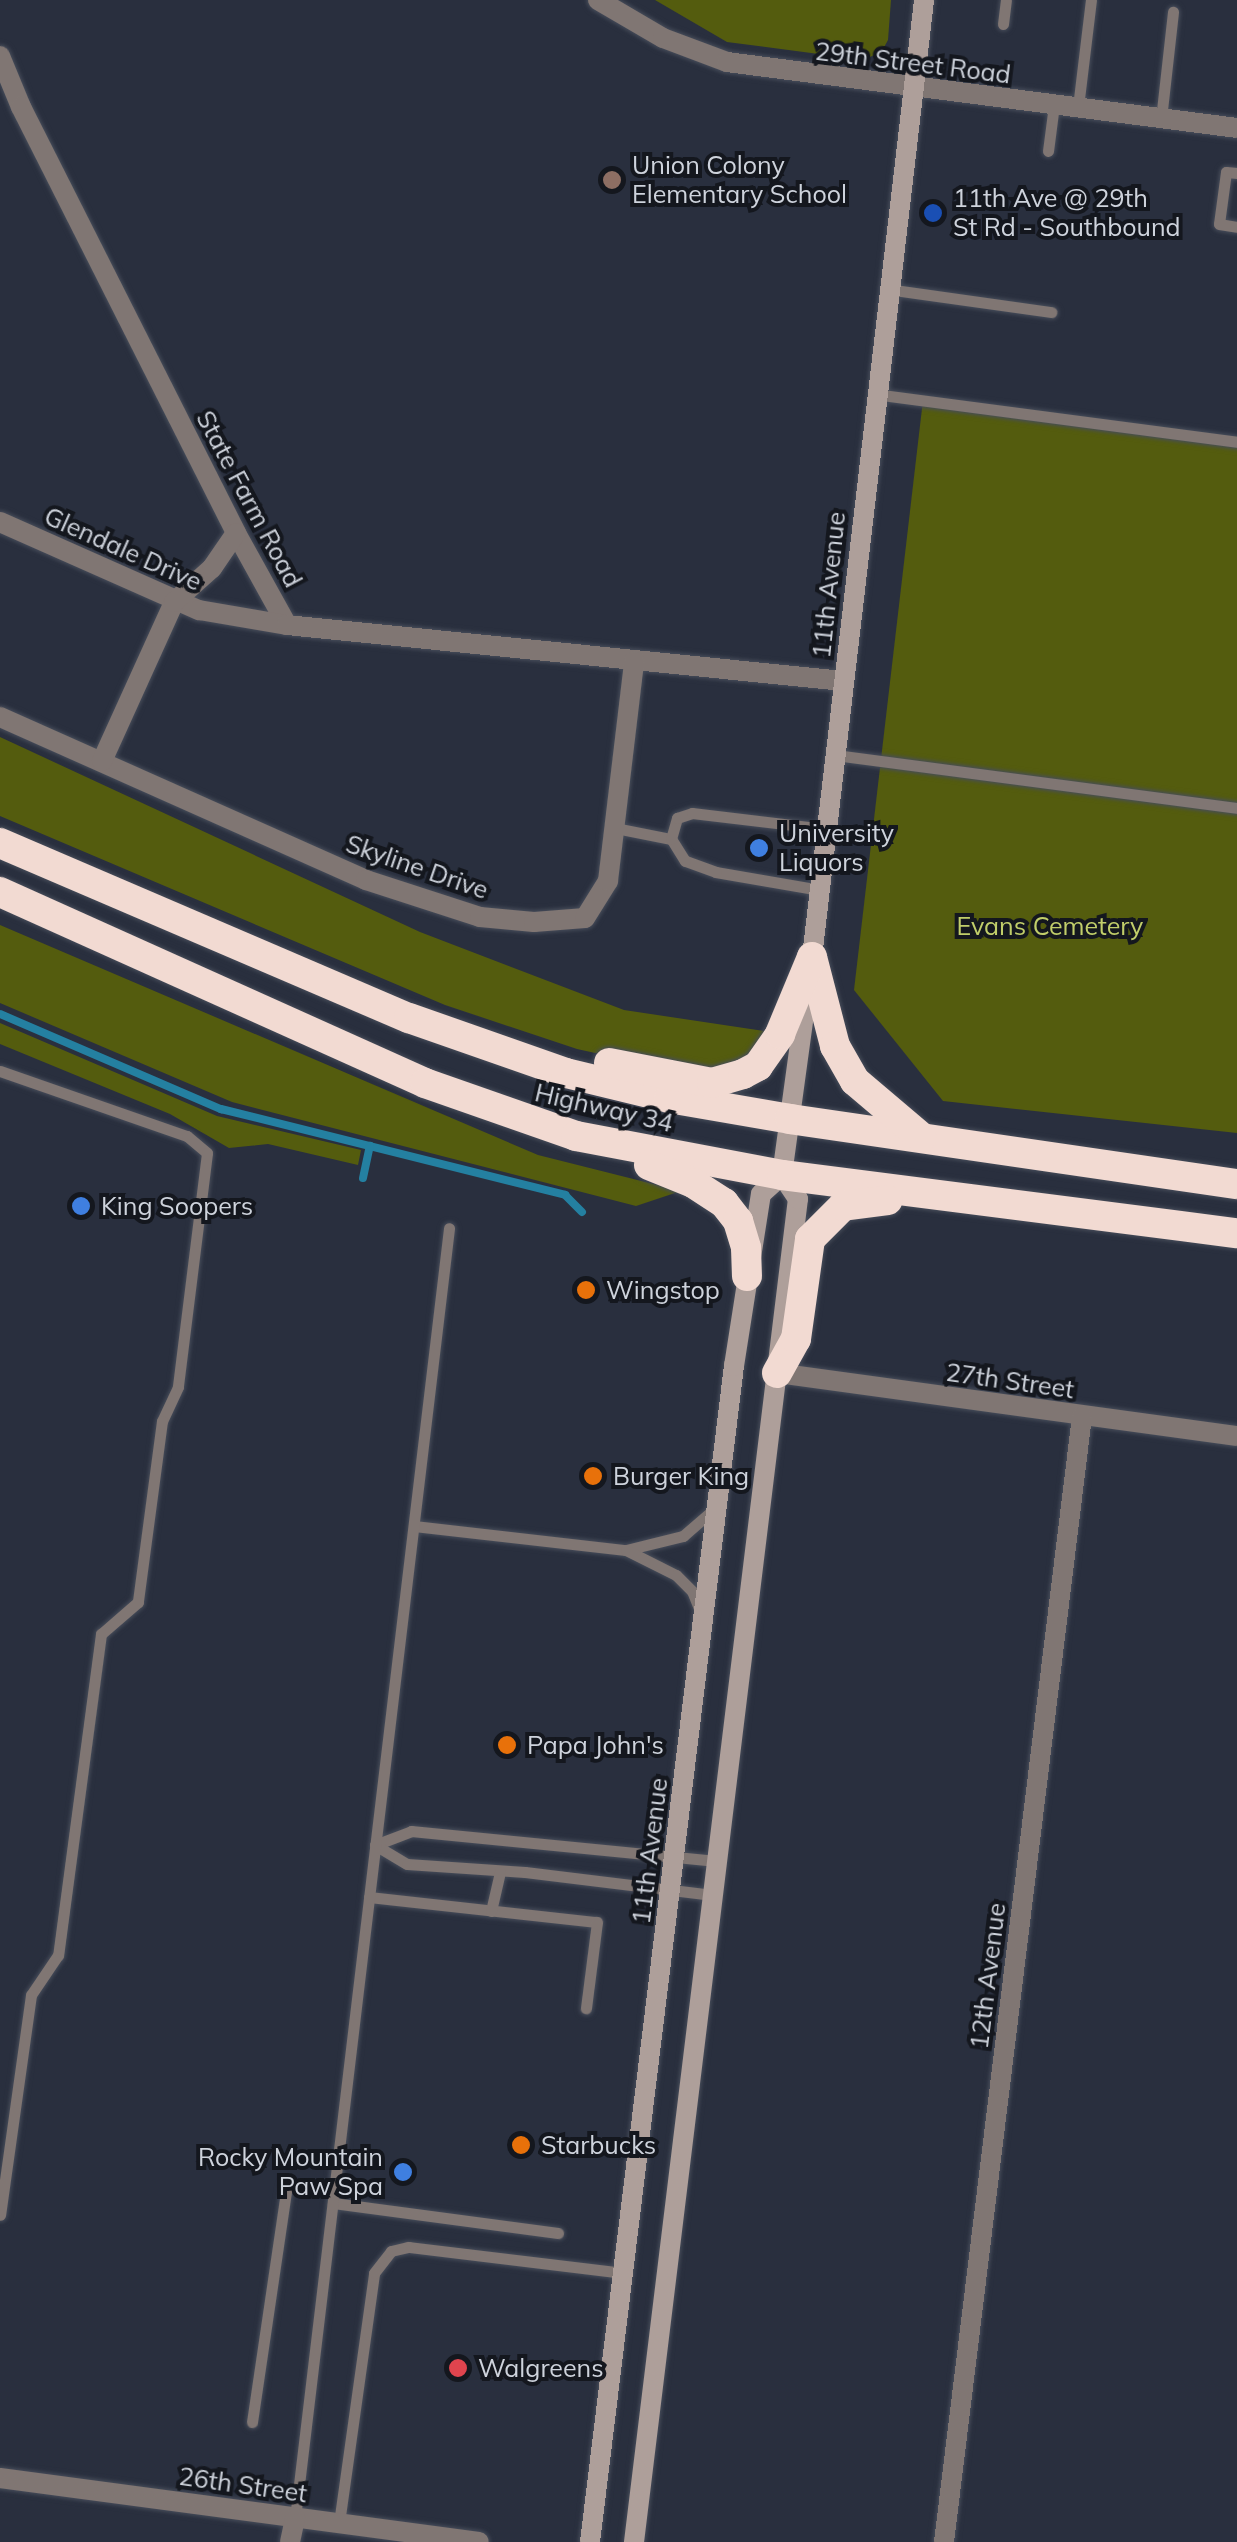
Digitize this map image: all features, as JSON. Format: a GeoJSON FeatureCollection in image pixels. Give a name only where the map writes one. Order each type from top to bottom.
{"type":"FeatureCollection","features":[{"type":"Feature","properties":{"kind":"highway","name":"Highway 34"},"geometry":{"type":"LineString","coordinates":[[0,842],[409,1018],[566,1074],[790,1119],[1237,1184]]}},
{"type":"Feature","properties":{"kind":"highway","name":"Highway 34"},"geometry":{"type":"LineString","coordinates":[[0,892],[425,1084],[576,1136],[782,1176],[1237,1233]]}},
{"type":"Feature","properties":{"kind":"highway"},"geometry":{"type":"LineString","coordinates":[[478,1042],[555,1050],[712,1082],[736,1078],[758,1066],[770,1051],[812,957]]}},
{"type":"Feature","properties":{"kind":"highway"},"geometry":{"type":"LineString","coordinates":[[812,957],[835,1046],[854,1081],[923,1139]]}},
{"type":"Feature","properties":{"kind":"highway"},"geometry":{"type":"LineString","coordinates":[[576,1136],[693,1183],[724,1203],[738,1220],[746,1248],[746,1276]]}},
{"type":"Feature","properties":{"kind":"highway"},"geometry":{"type":"LineString","coordinates":[[777,1372],[796,1339],[810,1239],[828,1217],[843,1206],[863,1201],[941,1196]]}},
{"type":"Feature","properties":{"kind":"main road","name":"11th Avenue"},"geometry":{"type":"LineString","coordinates":[[590,2542],[746,1276],[762,1194],[782,1176],[812,957],[874,394],[924,0]]}},
{"type":"Feature","properties":{"kind":"main road","name":"11th Avenue"},"geometry":{"type":"LineString","coordinates":[[634,2542],[798,1199],[782,1176]]}},
{"type":"Feature","properties":{"kind":"street","name":"29th Street Road"},"geometry":{"type":"LineString","coordinates":[[598,0],[663,38],[727,62],[1237,128]]}},
{"type":"Feature","properties":{"kind":"street","name":"State Farm Road"},"geometry":{"type":"LineString","coordinates":[[0,56],[21,107],[236,533],[288,625],[844,681]]}},
{"type":"Feature","properties":{"kind":"street"},"geometry":{"type":"LineString","coordinates":[[0,504],[8,525]]}},
{"type":"Feature","properties":{"kind":"street","name":"Glendale Drive"},"geometry":{"type":"LineString","coordinates":[[8,525],[174,602],[288,625]]}},
{"type":"Feature","properties":{"kind":"street"},"geometry":{"type":"LineString","coordinates":[[102,761],[174,602],[212,568],[236,533]]}},
{"type":"Feature","properties":{"kind":"street","name":"Skyline Drive"},"geometry":{"type":"LineString","coordinates":[[0,717],[366,880],[480,917],[534,922],[586,918],[608,880],[634,662]]}},
{"type":"Feature","properties":{"kind":"street","name":"27th Street"},"geometry":{"type":"LineString","coordinates":[[777,1372],[1237,1436]]}},
{"type":"Feature","properties":{"kind":"street","name":"12th Avenue"},"geometry":{"type":"LineString","coordinates":[[944,2542],[1082,1416]]}},
{"type":"Feature","properties":{"kind":"street","name":"26th Street"},"geometry":{"type":"LineString","coordinates":[[0,2478],[479,2542]]}},
{"type":"Feature","properties":{"kind":"street"},"geometry":{"type":"LineString","coordinates":[[290,2542],[295,2518]]}},
{"type":"Feature","properties":{"kind":"lane"},"geometry":{"type":"LineString","coordinates":[[1004,24],[1006,0]]}},
{"type":"Feature","properties":{"kind":"lane"},"geometry":{"type":"LineString","coordinates":[[1078,108],[1091,0]]}},
{"type":"Feature","properties":{"kind":"lane"},"geometry":{"type":"LineString","coordinates":[[1162,118],[1173,12]]}},
{"type":"Feature","properties":{"kind":"lane"},"geometry":{"type":"LineString","coordinates":[[1048,151],[1054,106]]}},
{"type":"Feature","properties":{"kind":"lane"},"geometry":{"type":"LineString","coordinates":[[1237,173],[1226,172],[1219,224],[1237,227]]}},
{"type":"Feature","properties":{"kind":"lane"},"geometry":{"type":"LineString","coordinates":[[887,289],[1051,312]]}},
{"type":"Feature","properties":{"kind":"lane"},"geometry":{"type":"LineString","coordinates":[[874,394],[1237,442]]}},
{"type":"Feature","properties":{"kind":"lane"},"geometry":{"type":"LineString","coordinates":[[835,754],[1237,808]]}},
{"type":"Feature","properties":{"kind":"lane"},"geometry":{"type":"LineString","coordinates":[[671,839],[677,818],[692,814],[827,829]]}},
{"type":"Feature","properties":{"kind":"lane"},"geometry":{"type":"LineString","coordinates":[[614,828],[671,839],[685,861],[716,872],[820,890]]}},
{"type":"Feature","properties":{"kind":"lane"},"geometry":{"type":"LineString","coordinates":[[0,1071],[188,1136],[207,1153],[178,1386],[162,1421],[138,1602],[101,1634],[58,1955],[31,1995],[0,2216]]}},
{"type":"Feature","properties":{"kind":"lane"},"geometry":{"type":"LineString","coordinates":[[295,2518],[449,1228]]}},
{"type":"Feature","properties":{"kind":"lane"},"geometry":{"type":"LineString","coordinates":[[414,1526],[626,1550],[666,1542],[697,1527],[710,1515],[722,1484]]}},
{"type":"Feature","properties":{"kind":"lane"},"geometry":{"type":"LineString","coordinates":[[626,1550],[685,1582],[703,1620]]}},
{"type":"Feature","properties":{"kind":"lane"},"geometry":{"type":"LineString","coordinates":[[375,1845],[411,1831],[717,1861]]}},
{"type":"Feature","properties":{"kind":"lane"},"geometry":{"type":"LineString","coordinates":[[375,1845],[407,1864],[713,1895]]}},
{"type":"Feature","properties":{"kind":"lane"},"geometry":{"type":"LineString","coordinates":[[491,1911],[500,1872]]}},
{"type":"Feature","properties":{"kind":"lane"},"geometry":{"type":"LineString","coordinates":[[370,1897],[596,1922],[586,2008]]}},
{"type":"Feature","properties":{"kind":"lane"},"geometry":{"type":"LineString","coordinates":[[252,2422],[287,2186]]}},
{"type":"Feature","properties":{"kind":"lane"},"geometry":{"type":"LineString","coordinates":[[333,2203],[558,2232]]}},
{"type":"Feature","properties":{"kind":"lane"},"geometry":{"type":"LineString","coordinates":[[340,2524],[374,2273],[380,2260],[390,2252],[409,2247],[624,2273]]}},
{"type":"Feature","properties":{"kind":"green space"},"geometry":{"type":"Polygon","coordinates":[[[655,0],[891,0],[888,40],[882,51],[864,60],[727,42],[655,0]]]}},
{"type":"Feature","properties":{"kind":"green space","name":"Evans Cemetery"},"geometry":{"type":"Polygon","coordinates":[[[923,400],[1237,437],[1237,1133],[943,1101],[854,990],[923,400]]]}},
{"type":"Feature","properties":{"kind":"green space"},"geometry":{"type":"Polygon","coordinates":[[[0,737],[420,932],[624,1010],[764,1031],[752,1051],[732,1066],[672,1070],[577,1049],[445,1005],[0,816],[0,737]]]}},
{"type":"Feature","properties":{"kind":"green space"},"geometry":{"type":"Polygon","coordinates":[[[0,925],[538,1155],[681,1191],[636,1206],[232,1102],[0,1003],[0,925]]]}},
{"type":"Feature","properties":{"kind":"green space"},"geometry":{"type":"Polygon","coordinates":[[[0,1023],[217,1116],[361,1150],[358,1165],[268,1144],[229,1148],[170,1114],[0,1044],[0,1023]]]}},
{"type":"Feature","properties":{"kind":"waterway"},"geometry":{"type":"LineString","coordinates":[[0,1014],[221,1109],[565,1195],[582,1212]]}},
{"type":"Feature","properties":{"kind":"waterway"},"geometry":{"type":"LineString","coordinates":[[363,1178],[370,1146]]}},
{"type":"Feature","properties":{"kind":"place","name":"Union Colony Elementary School"},"geometry":{"type":"Point","coordinates":[612,180]}},
{"type":"Feature","properties":{"kind":"place","name":"11th Ave @ 29th St Rd - Southbound"},"geometry":{"type":"Point","coordinates":[933,213]}},
{"type":"Feature","properties":{"kind":"place","name":"University Liquors"},"geometry":{"type":"Point","coordinates":[759,848]}},
{"type":"Feature","properties":{"kind":"place","name":"King Soopers"},"geometry":{"type":"Point","coordinates":[81,1206]}},
{"type":"Feature","properties":{"kind":"place","name":"Wingstop"},"geometry":{"type":"Point","coordinates":[586,1290]}},
{"type":"Feature","properties":{"kind":"place","name":"Burger King"},"geometry":{"type":"Point","coordinates":[593,1476]}},
{"type":"Feature","properties":{"kind":"place","name":"Papa John's"},"geometry":{"type":"Point","coordinates":[507,1745]}},
{"type":"Feature","properties":{"kind":"place","name":"Starbucks"},"geometry":{"type":"Point","coordinates":[521,2145]}},
{"type":"Feature","properties":{"kind":"place","name":"Rocky Mountain Paw Spa"},"geometry":{"type":"Point","coordinates":[403,2172]}},
{"type":"Feature","properties":{"kind":"place","name":"Walgreens"},"geometry":{"type":"Point","coordinates":[458,2368]}}]}
